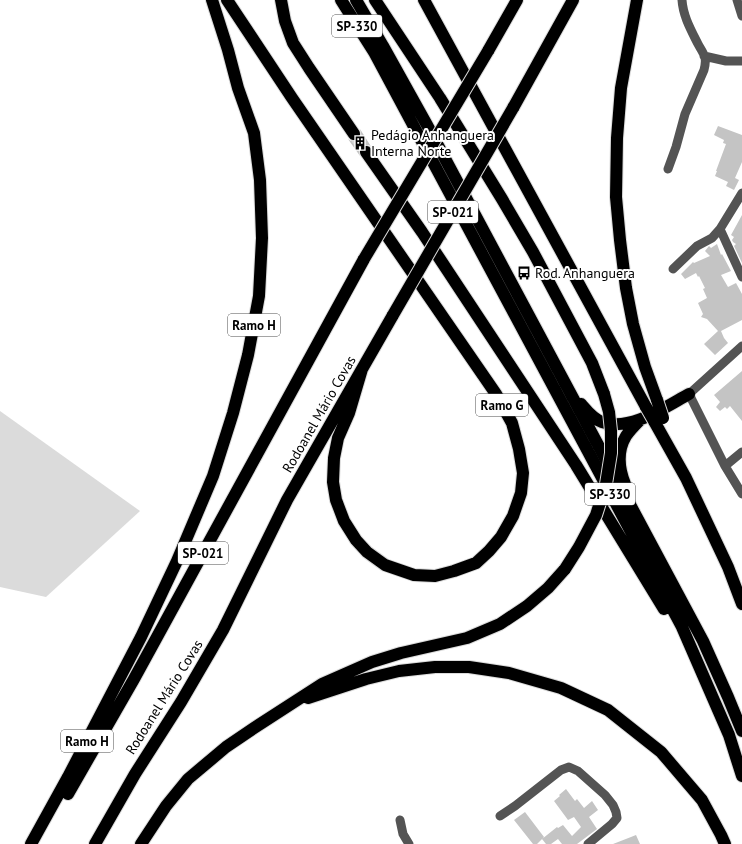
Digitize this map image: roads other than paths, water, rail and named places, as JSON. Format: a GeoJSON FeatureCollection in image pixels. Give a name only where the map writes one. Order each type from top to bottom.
{"type":"FeatureCollection","features":[{"type":"Feature","properties":{"kind":"highway","name":"Ramo H"},"geometry":{"type":"LineString","coordinates":[[31,844],[68,777],[141,637],[177,561],[213,476],[233,413],[248,355],[259,296],[262,238],[260,180],[254,133],[238,88],[212,0]]}},
{"type":"Feature","properties":{"kind":"highway","name":"Ramo G"},"geometry":{"type":"LineString","coordinates":[[227,0],[297,105],[496,394],[512,423],[520,449],[523,473],[521,493],[513,516],[501,537],[489,552],[476,563],[436,576],[414,575],[385,565],[367,552],[356,540],[344,521],[336,500],[333,482],[334,458],[338,438],[348,413],[362,369]]}},
{"type":"Feature","properties":{"kind":"highway"},"geometry":{"type":"LineString","coordinates":[[281,0],[285,21],[293,43],[354,134]]}},
{"type":"Feature","properties":{"kind":"highway","name":"SP-330"},"geometry":{"type":"LineString","coordinates":[[341,0],[374,52],[682,627],[729,736],[742,776]]}},
{"type":"Feature","properties":{"kind":"highway","name":"SP-330"},"geometry":{"type":"LineString","coordinates":[[356,0],[427,125],[703,641],[742,731]]}},
{"type":"Feature","properties":{"kind":"highway"},"geometry":{"type":"LineString","coordinates":[[141,844],[166,806],[188,779],[226,747],[322,684],[372,662],[401,653],[467,638],[500,624],[533,602],[565,569],[579,547],[596,515],[606,484],[611,453],[612,431],[604,394],[592,363],[533,252],[506,205],[440,98],[375,0]]}},
{"type":"Feature","properties":{"kind":"highway"},"geometry":{"type":"LineString","coordinates":[[424,0],[646,407],[659,420]]}},
{"type":"Feature","properties":{"kind":"highway","name":"SP-021"},"geometry":{"type":"LineString","coordinates":[[39,844],[134,679],[364,259],[517,0]]}},
{"type":"Feature","properties":{"kind":"highway","name":"Rodoanel Mário Covas"},"geometry":{"type":"LineString","coordinates":[[95,844],[135,774],[181,702],[223,630],[287,500],[513,108],[573,0]]}},
{"type":"Feature","properties":{"kind":"highway"},"geometry":{"type":"LineString","coordinates":[[637,0],[621,88],[617,138],[616,197],[623,268],[632,324],[657,400],[659,420],[728,567],[742,604]]}},
{"type":"Feature","properties":{"kind":"highway"},"geometry":{"type":"LineString","coordinates":[[366,152],[422,232],[576,465],[703,675]]}},
{"type":"Feature","properties":{"kind":"highway"},"geometry":{"type":"LineString","coordinates":[[568,389],[595,418],[601,422],[620,425],[641,419],[689,394]]}},
{"type":"Feature","properties":{"kind":"highway"},"geometry":{"type":"LineString","coordinates":[[641,419],[627,435],[621,447],[620,462],[622,477],[641,524]]}},
{"type":"Feature","properties":{"kind":"highway"},"geometry":{"type":"LineString","coordinates":[[290,704],[366,679],[399,671],[435,666],[469,667],[502,672],[561,688],[608,710],[661,752],[702,800],[725,844]]}},
{"type":"Feature","properties":{"kind":"street"},"geometry":{"type":"LineString","coordinates":[[668,169],[685,114],[704,70],[705,63],[704,56],[689,27],[682,7],[682,0]]}},
{"type":"Feature","properties":{"kind":"street"},"geometry":{"type":"LineString","coordinates":[[737,0],[742,16]]}},
{"type":"Feature","properties":{"kind":"street"},"geometry":{"type":"LineString","coordinates":[[704,56],[726,61],[742,61]]}},
{"type":"Feature","properties":{"kind":"street"},"geometry":{"type":"LineString","coordinates":[[673,269],[697,246],[712,238],[720,229],[742,193]]}},
{"type":"Feature","properties":{"kind":"street"},"geometry":{"type":"LineString","coordinates":[[720,229],[742,277]]}},
{"type":"Feature","properties":{"kind":"street"},"geometry":{"type":"LineString","coordinates":[[742,346],[689,394],[725,466],[742,494]]}},
{"type":"Feature","properties":{"kind":"street"},"geometry":{"type":"LineString","coordinates":[[725,466],[742,452]]}},
{"type":"Feature","properties":{"kind":"street"},"geometry":{"type":"LineString","coordinates":[[500,816],[561,770],[569,767],[578,771],[605,795],[613,805],[616,812],[617,818],[612,824],[588,844]]}},
{"type":"Feature","properties":{"kind":"street"},"geometry":{"type":"LineString","coordinates":[[400,820],[403,834],[409,844]]}},
{"type":"Feature","properties":{"kind":"tunnel"},"geometry":{"type":"LineString","coordinates":[[354,134],[366,152]]}},
{"type":"Feature","properties":{"kind":"place","name":"Pedágio Anhanguera Interna Norte"},"geometry":{"type":"Point","coordinates":[360,143]}},
{"type":"Feature","properties":{"kind":"place","name":"Rod. Anhanguera"},"geometry":{"type":"Point","coordinates":[524,273]}}]}
